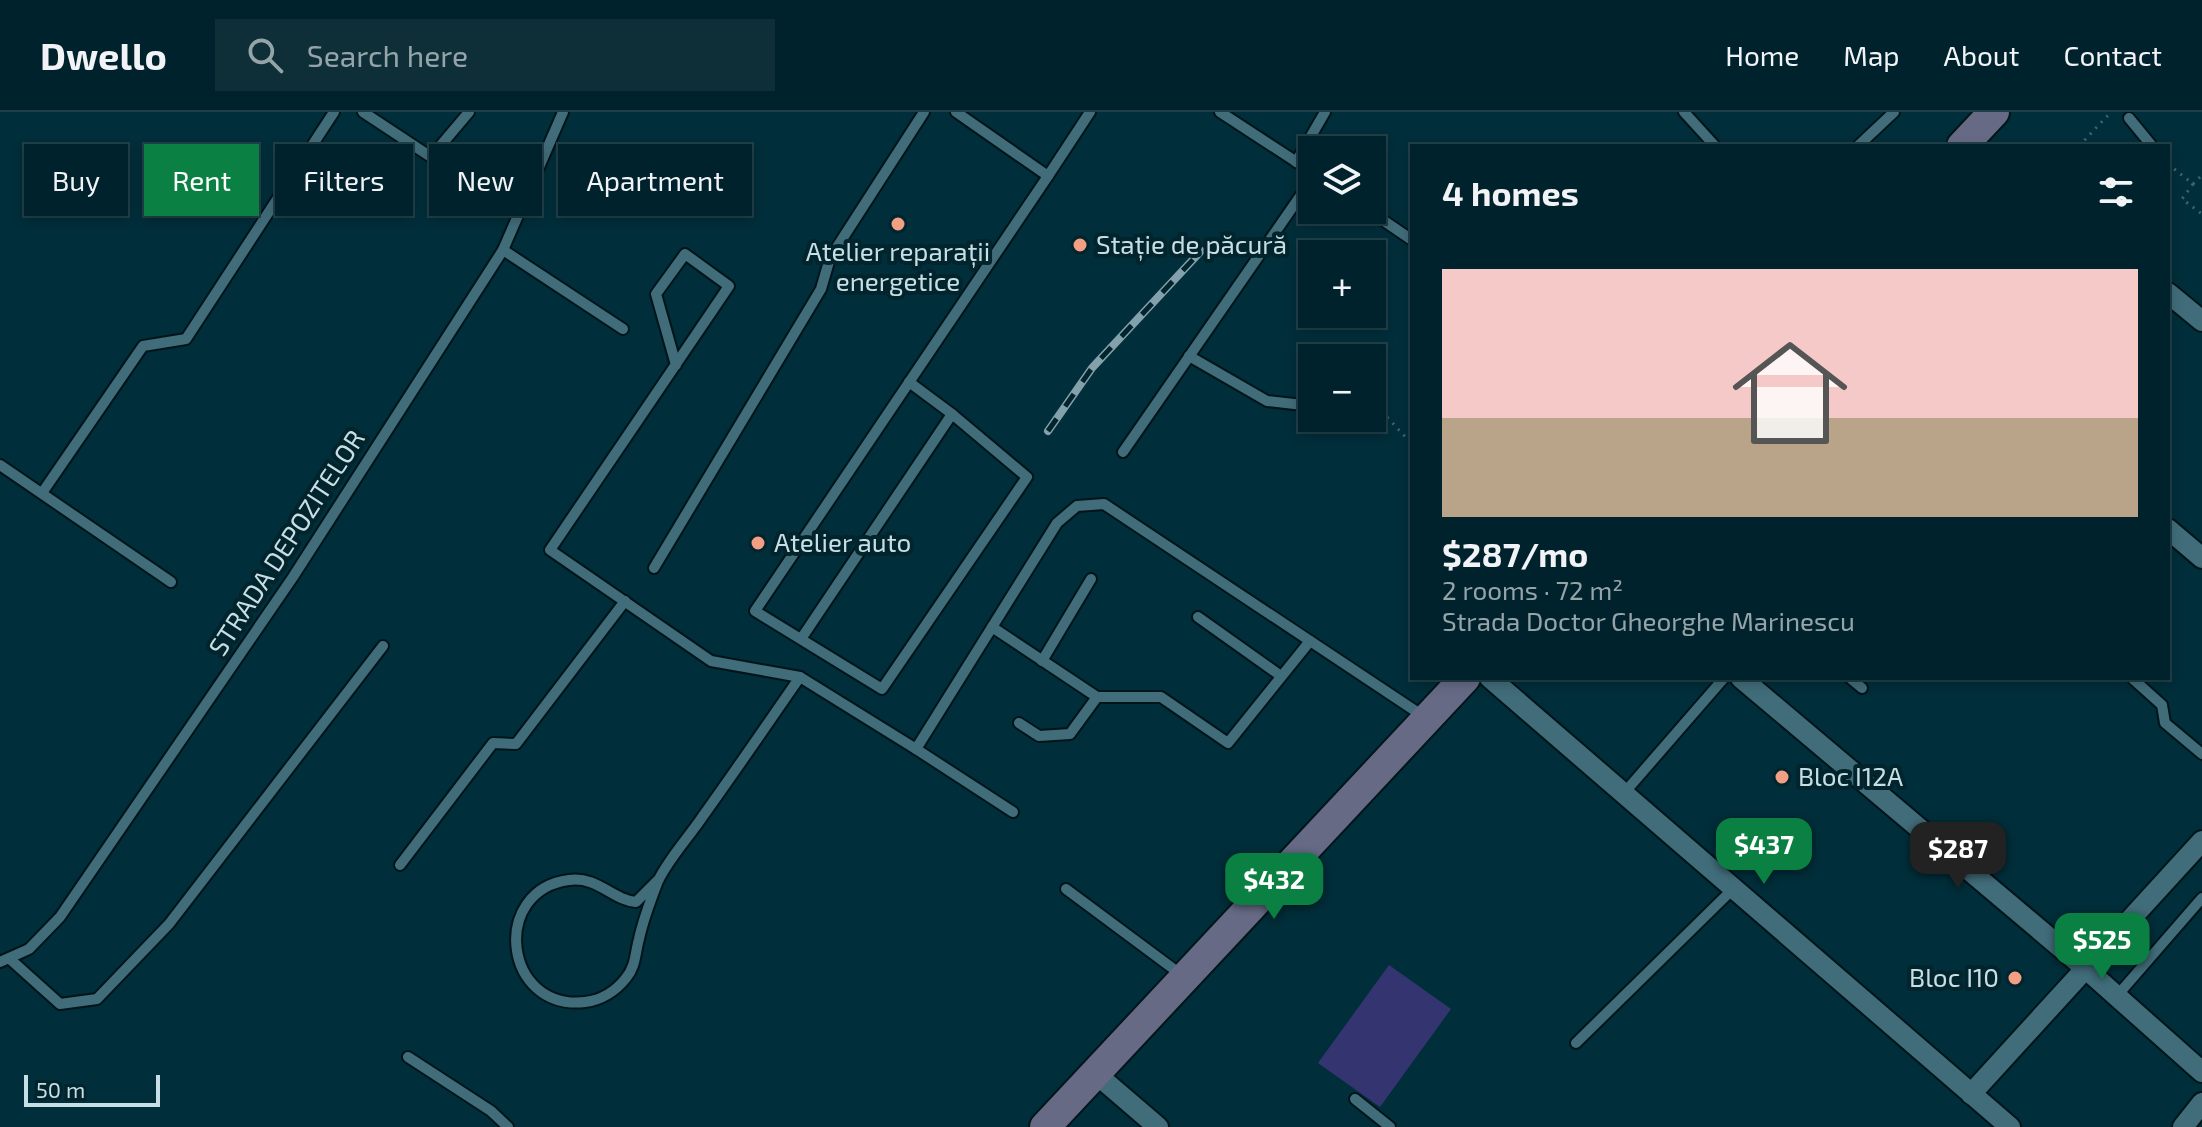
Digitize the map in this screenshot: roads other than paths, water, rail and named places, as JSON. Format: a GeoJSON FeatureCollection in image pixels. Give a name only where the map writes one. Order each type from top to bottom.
{"type":"FeatureCollection","features":[{"type":"Feature","properties":{"kind":"street"},"geometry":{"type":"LineString","coordinates":[[1964,144],[1994,112]]}},
{"type":"Feature","properties":{"kind":"street"},"geometry":{"type":"LineString","coordinates":[[2170,295],[2202,321]]}},
{"type":"Feature","properties":{"kind":"street"},"geometry":{"type":"LineString","coordinates":[[2170,531],[2202,558]]}},
{"type":"Feature","properties":{"kind":"street"},"geometry":{"type":"LineString","coordinates":[[1045,1127],[1463,680]]}},
{"type":"Feature","properties":{"kind":"street"},"geometry":{"type":"LineString","coordinates":[[1492,680],[2010,1127]]}},
{"type":"Feature","properties":{"kind":"street"},"geometry":{"type":"LineString","coordinates":[[1743,680],[2085,968],[2202,1072]]}},
{"type":"Feature","properties":{"kind":"street"},"geometry":{"type":"LineString","coordinates":[[1971,1094],[2202,841]]}},
{"type":"Feature","properties":{"kind":"street"},"geometry":{"type":"LineString","coordinates":[[1095,1073],[1158,1127]]}},
{"type":"Feature","properties":{"kind":"street"},"geometry":{"type":"LineString","coordinates":[[2183,1127],[2202,1103]]}},
{"type":"Feature","properties":{"kind":"lane"},"geometry":{"type":"LineString","coordinates":[[42,493],[143,346],[186,339],[334,112]]}},
{"type":"Feature","properties":{"kind":"lane"},"geometry":{"type":"LineString","coordinates":[[363,112],[431,157],[469,112]]}},
{"type":"Feature","properties":{"kind":"lane","name":"STRADA DEPOZITELOR"},"geometry":{"type":"LineString","coordinates":[[6,961],[29,949],[60,917],[293,577],[503,250],[563,112]]}},
{"type":"Feature","properties":{"kind":"lane"},"geometry":{"type":"LineString","coordinates":[[654,568],[821,289],[830,258],[924,112]]}},
{"type":"Feature","properties":{"kind":"lane"},"geometry":{"type":"LineString","coordinates":[[956,112],[1048,176]]}},
{"type":"Feature","properties":{"kind":"lane"},"geometry":{"type":"LineString","coordinates":[[909,382],[1027,477],[882,689],[755,611],[1090,112]]}},
{"type":"Feature","properties":{"kind":"lane"},"geometry":{"type":"LineString","coordinates":[[1220,112],[1296,162],[1325,112]]}},
{"type":"Feature","properties":{"kind":"lane"},"geometry":{"type":"LineString","coordinates":[[1684,112],[1713,144]]}},
{"type":"Feature","properties":{"kind":"lane"},"geometry":{"type":"LineString","coordinates":[[1860,144],[1894,112]]}},
{"type":"Feature","properties":{"kind":"lane"},"geometry":{"type":"LineString","coordinates":[[2129,118],[2150,144]]}},
{"type":"Feature","properties":{"kind":"lane"},"geometry":{"type":"LineString","coordinates":[[1123,452],[1298,199]]}},
{"type":"Feature","properties":{"kind":"lane"},"geometry":{"type":"LineString","coordinates":[[1386,222],[1410,239]]}},
{"type":"Feature","properties":{"kind":"lane"},"geometry":{"type":"LineString","coordinates":[[503,250],[623,329]]}},
{"type":"Feature","properties":{"kind":"lane"},"geometry":{"type":"LineString","coordinates":[[676,365],[656,294],[685,254],[729,286],[676,365],[550,550],[711,661],[800,677],[1013,812]]}},
{"type":"Feature","properties":{"kind":"lane"},"geometry":{"type":"LineString","coordinates":[[1189,356],[1267,401],[1298,404]]}},
{"type":"Feature","properties":{"kind":"lane"},"geometry":{"type":"LineString","coordinates":[[801,639],[952,414]]}},
{"type":"Feature","properties":{"kind":"lane"},"geometry":{"type":"LineString","coordinates":[[0,465],[171,582]]}},
{"type":"Feature","properties":{"kind":"lane"},"geometry":{"type":"LineString","coordinates":[[916,749],[1057,523],[1077,506],[1104,504],[1426,719]]}},
{"type":"Feature","properties":{"kind":"lane"},"geometry":{"type":"LineString","coordinates":[[1042,661],[1091,579]]}},
{"type":"Feature","properties":{"kind":"lane"},"geometry":{"type":"LineString","coordinates":[[400,865],[493,743],[516,744],[625,601]]}},
{"type":"Feature","properties":{"kind":"lane"},"geometry":{"type":"LineString","coordinates":[[1198,617],[1281,676]]}},
{"type":"Feature","properties":{"kind":"lane"},"geometry":{"type":"LineString","coordinates":[[992,627],[1097,697],[1161,697],[1228,743],[1310,641]]}},
{"type":"Feature","properties":{"kind":"lane"},"geometry":{"type":"LineString","coordinates":[[6,961],[60,1004],[97,999],[169,924],[383,646]]}},
{"type":"Feature","properties":{"kind":"lane"},"geometry":{"type":"LineString","coordinates":[[659,879],[639,938],[636,959],[627,977],[612,991],[594,1000],[574,1003],[554,998],[536,988],[523,972],[516,953],[518,923],[534,897],[550,885],[570,880],[590,881],[609,888],[624,901],[636,902],[659,879],[800,677]]}},
{"type":"Feature","properties":{"kind":"lane"},"geometry":{"type":"LineString","coordinates":[[1625,792],[1722,680]]}},
{"type":"Feature","properties":{"kind":"lane"},"geometry":{"type":"LineString","coordinates":[[1852,680],[1862,688]]}},
{"type":"Feature","properties":{"kind":"lane"},"geometry":{"type":"LineString","coordinates":[[2134,680],[2162,705],[2165,723],[2202,754]]}},
{"type":"Feature","properties":{"kind":"lane"},"geometry":{"type":"LineString","coordinates":[[1019,723],[1039,736],[1070,734],[1097,697]]}},
{"type":"Feature","properties":{"kind":"lane"},"geometry":{"type":"LineString","coordinates":[[1066,889],[1184,978]]}},
{"type":"Feature","properties":{"kind":"lane"},"geometry":{"type":"LineString","coordinates":[[1576,1043],[1733,889]]}},
{"type":"Feature","properties":{"kind":"lane"},"geometry":{"type":"LineString","coordinates":[[2116,997],[2202,898]]}},
{"type":"Feature","properties":{"kind":"lane"},"geometry":{"type":"LineString","coordinates":[[408,1057],[491,1111],[508,1127]]}},
{"type":"Feature","properties":{"kind":"lane"},"geometry":{"type":"LineString","coordinates":[[1355,1099],[1390,1127]]}},
{"type":"Feature","properties":{"kind":"railway"},"geometry":{"type":"LineString","coordinates":[[1048,431],[1092,368],[1201,251]]}},
{"type":"Feature","properties":{"kind":"place","name":"Atelier reparații energetice"},"geometry":{"type":"Point","coordinates":[898,224]}},
{"type":"Feature","properties":{"kind":"place","name":"Stație de păcură"},"geometry":{"type":"Point","coordinates":[1080,245]}},
{"type":"Feature","properties":{"kind":"place","name":"Atelier auto"},"geometry":{"type":"Point","coordinates":[758,543]}},
{"type":"Feature","properties":{"kind":"place","name":"Bloc I12A"},"geometry":{"type":"Point","coordinates":[1782,777]}},
{"type":"Feature","properties":{"kind":"place","name":"Bloc I10"},"geometry":{"type":"Point","coordinates":[2015,978]}}]}
